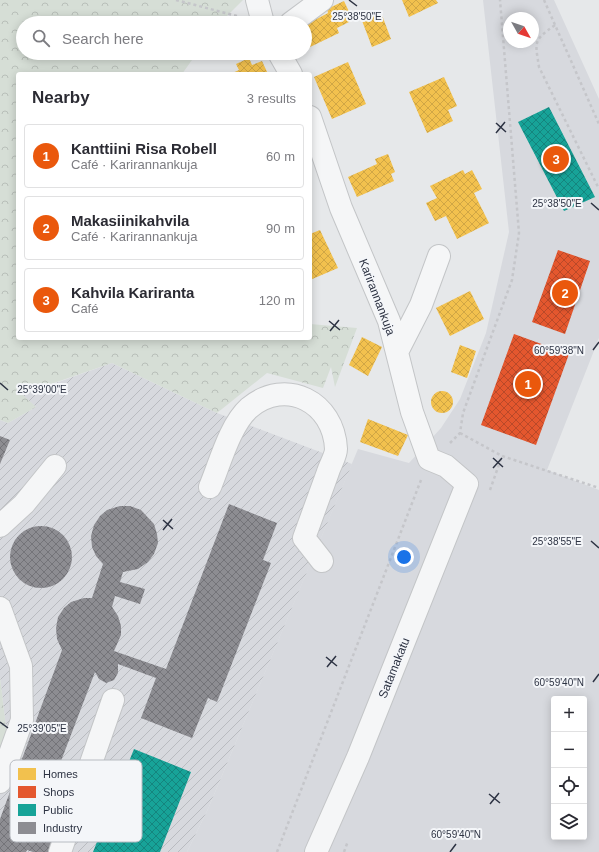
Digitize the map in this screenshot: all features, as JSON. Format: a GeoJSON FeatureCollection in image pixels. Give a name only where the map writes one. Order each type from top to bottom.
{"type":"FeatureCollection","features":[{"type":"Feature","properties":{"kind":"street"},"geometry":{"type":"LineString","coordinates":[[257,0],[261,16]]}},
{"type":"Feature","properties":{"kind":"street"},"geometry":{"type":"LineString","coordinates":[[300,16],[322,0]]}},
{"type":"Feature","properties":{"kind":"street"},"geometry":{"type":"LineString","coordinates":[[283,60],[290,72]]}},
{"type":"Feature","properties":{"kind":"street","name":"Karirannankuja"},"geometry":{"type":"LineString","coordinates":[[312,123],[341,208],[389,321],[412,412],[429,459]]}},
{"type":"Feature","properties":{"kind":"street"},"geometry":{"type":"LineString","coordinates":[[397,352],[421,305],[439,256]]}},
{"type":"Feature","properties":{"kind":"street"},"geometry":{"type":"LineString","coordinates":[[210,487],[236,423],[249,408],[264,400],[283,394],[304,397],[324,413],[333,431],[336,450],[304,538],[322,561]]}},
{"type":"Feature","properties":{"kind":"street","name":"Satamakatu"},"geometry":{"type":"LineString","coordinates":[[316,851],[358,757],[467,484],[446,466],[429,459]]}},
{"type":"Feature","properties":{"kind":"street"},"geometry":{"type":"LineString","coordinates":[[0,526],[24,504],[55,466]]}},
{"type":"Feature","properties":{"kind":"street"},"geometry":{"type":"LineString","coordinates":[[0,608],[21,666],[22,720],[0,782]]}},
{"type":"Feature","properties":{"kind":"street"},"geometry":{"type":"LineString","coordinates":[[92,760],[113,700]]}},
{"type":"Feature","properties":{"kind":"street"},"geometry":{"type":"LineString","coordinates":[[60,852],[63,842]]}},
{"type":"Feature","properties":{"kind":"path"},"geometry":{"type":"LineString","coordinates":[[176,0],[237,16]]}},
{"type":"Feature","properties":{"kind":"path"},"geometry":{"type":"LineString","coordinates":[[277,852],[429,459],[460,433],[463,413],[512,280],[519,233],[500,0]]}},
{"type":"Feature","properties":{"kind":"path"},"geometry":{"type":"LineString","coordinates":[[544,0],[599,124]]}},
{"type":"Feature","properties":{"kind":"path"},"geometry":{"type":"LineString","coordinates":[[555,25],[538,36],[536,45],[539,67],[599,189]]}},
{"type":"Feature","properties":{"kind":"path"},"geometry":{"type":"LineString","coordinates":[[460,433],[502,456],[599,488]]}},
{"type":"Feature","properties":{"kind":"shaded area"},"geometry":{"type":"Polygon","coordinates":[[[483,0],[554,0],[599,99],[599,338],[547,470],[599,490],[599,852],[187,852],[208,809],[358,449],[409,463],[441,428],[460,399],[486,333],[509,232],[483,0]]]}},
{"type":"Feature","properties":{"kind":"shaded area"},"geometry":{"type":"Polygon","coordinates":[[[112,363],[217,413],[352,464],[208,809],[187,852],[0,852],[0,754],[7,736],[0,677],[0,420],[8,423],[36,407],[22,395],[112,363]]]}},
{"type":"Feature","properties":{"kind":"green space"},"geometry":{"type":"Polygon","coordinates":[[[0,0],[243,0],[227,16],[16,16],[16,60],[192,60],[183,72],[16,72],[16,340],[312,340],[312,324],[357,328],[335,387],[331,367],[323,388],[267,373],[217,413],[112,363],[22,394],[36,407],[8,423],[0,420],[0,0]]]}},
{"type":"Feature","properties":{"kind":"green space"},"geometry":{"type":"Polygon","coordinates":[[[0,677],[7,736],[0,754],[0,677]]]}},
{"type":"Feature","properties":{"kind":"building: Homes"},"geometry":{"type":"Polygon","coordinates":[[[402,0],[436,0],[438,3],[409,17],[402,0]]]}},
{"type":"Feature","properties":{"kind":"building: Homes"},"geometry":{"type":"Polygon","coordinates":[[[344,1],[353,20],[337,28],[339,33],[312,46],[312,21],[328,13],[327,9],[344,1]]]}},
{"type":"Feature","properties":{"kind":"building: Homes"},"geometry":{"type":"Polygon","coordinates":[[[380,10],[391,39],[372,47],[361,18],[380,10]]]}},
{"type":"Feature","properties":{"kind":"building: Homes"},"geometry":{"type":"Polygon","coordinates":[[[245,60],[250,60],[252,65],[262,61],[267,72],[234,72],[239,70],[236,64],[245,60]]]}},
{"type":"Feature","properties":{"kind":"building: Homes"},"geometry":{"type":"Polygon","coordinates":[[[348,62],[366,104],[332,119],[314,77],[348,62]]]}},
{"type":"Feature","properties":{"kind":"building: Homes"},"geometry":{"type":"Polygon","coordinates":[[[444,77],[457,106],[448,110],[453,121],[427,133],[409,92],[444,77]]]}},
{"type":"Feature","properties":{"kind":"building: Homes"},"geometry":{"type":"Polygon","coordinates":[[[388,154],[395,172],[391,174],[394,181],[357,197],[348,177],[377,164],[375,159],[388,154]]]}},
{"type":"Feature","properties":{"kind":"building: Homes"},"geometry":{"type":"Polygon","coordinates":[[[463,170],[465,174],[472,170],[482,189],[474,193],[489,223],[457,239],[446,216],[435,221],[426,203],[437,198],[430,186],[463,170]]]}},
{"type":"Feature","properties":{"kind":"building: Homes"},"geometry":{"type":"Polygon","coordinates":[[[320,230],[338,268],[312,279],[312,233],[320,230]]]}},
{"type":"Feature","properties":{"kind":"building: Homes"},"geometry":{"type":"Polygon","coordinates":[[[470,291],[484,319],[450,336],[436,308],[470,291]]]}},
{"type":"Feature","properties":{"kind":"building: Homes"},"geometry":{"type":"Polygon","coordinates":[[[362,337],[382,347],[368,376],[349,365],[362,337]]]}},
{"type":"Feature","properties":{"kind":"building: Homes"},"geometry":{"type":"Polygon","coordinates":[[[460,345],[476,351],[467,378],[451,372],[460,345]]]}},
{"type":"Feature","properties":{"kind":"building: Homes"},"geometry":{"type":"Polygon","coordinates":[[[442,391],[446,392],[452,398],[452,406],[446,412],[442,413],[438,412],[432,406],[431,402],[432,398],[438,392],[442,391]]]}},
{"type":"Feature","properties":{"kind":"building: Homes"},"geometry":{"type":"Polygon","coordinates":[[[368,419],[408,435],[398,456],[360,442],[368,419]]]}},
{"type":"Feature","properties":{"kind":"building: Shops"},"geometry":{"type":"Polygon","coordinates":[[[558,250],[590,261],[565,334],[532,322],[558,250]]]}},
{"type":"Feature","properties":{"kind":"building: Shops"},"geometry":{"type":"Polygon","coordinates":[[[514,334],[569,354],[536,445],[481,425],[514,334]]]}},
{"type":"Feature","properties":{"kind":"building: Public"},"geometry":{"type":"Polygon","coordinates":[[[549,107],[595,197],[564,211],[518,122],[549,107]]]}},
{"type":"Feature","properties":{"kind":"building: Public"},"geometry":{"type":"Polygon","coordinates":[[[134,749],[191,772],[160,852],[93,852],[97,842],[142,842],[142,760],[130,760],[134,749]]]}},
{"type":"Feature","properties":{"kind":"building: Industry"},"geometry":{"type":"Polygon","coordinates":[[[0,436],[10,440],[0,464],[0,436]]]}},
{"type":"Feature","properties":{"kind":"building: Industry"},"geometry":{"type":"Polygon","coordinates":[[[229,504],[277,523],[263,560],[271,563],[217,702],[208,698],[192,738],[141,718],[156,678],[118,664],[118,673],[114,680],[106,683],[99,679],[95,672],[61,760],[22,760],[62,650],[57,639],[56,628],[58,617],[64,608],[71,602],[84,598],[92,598],[103,564],[96,556],[92,547],[91,536],[94,525],[100,516],[107,510],[120,506],[130,506],[141,510],[154,524],[158,543],[154,554],[148,562],[138,569],[123,572],[120,582],[145,589],[140,604],[115,596],[112,607],[118,616],[121,626],[121,635],[114,651],[166,669],[229,504]]]}},
{"type":"Feature","properties":{"kind":"building: Industry"},"geometry":{"type":"Polygon","coordinates":[[[35,526],[47,526],[63,535],[70,545],[72,557],[70,569],[63,579],[47,588],[35,588],[24,583],[15,574],[10,563],[10,551],[15,540],[24,531],[35,526]]]}},
{"type":"Feature","properties":{"kind":"building: Industry"},"geometry":{"type":"Polygon","coordinates":[[[10,792],[10,842],[56,842],[52,852],[33,852],[27,850],[26,852],[0,852],[0,819],[10,792]]]}},
{"type":"Feature","properties":{"kind":"place","name":"Kahvila Kariranta"},"geometry":{"type":"Point","coordinates":[556,159]}},
{"type":"Feature","properties":{"kind":"place","name":"Makasiinikahvila"},"geometry":{"type":"Point","coordinates":[565,293]}},
{"type":"Feature","properties":{"kind":"place","name":"Kanttiini Risa Robell"},"geometry":{"type":"Point","coordinates":[528,384]}}]}
